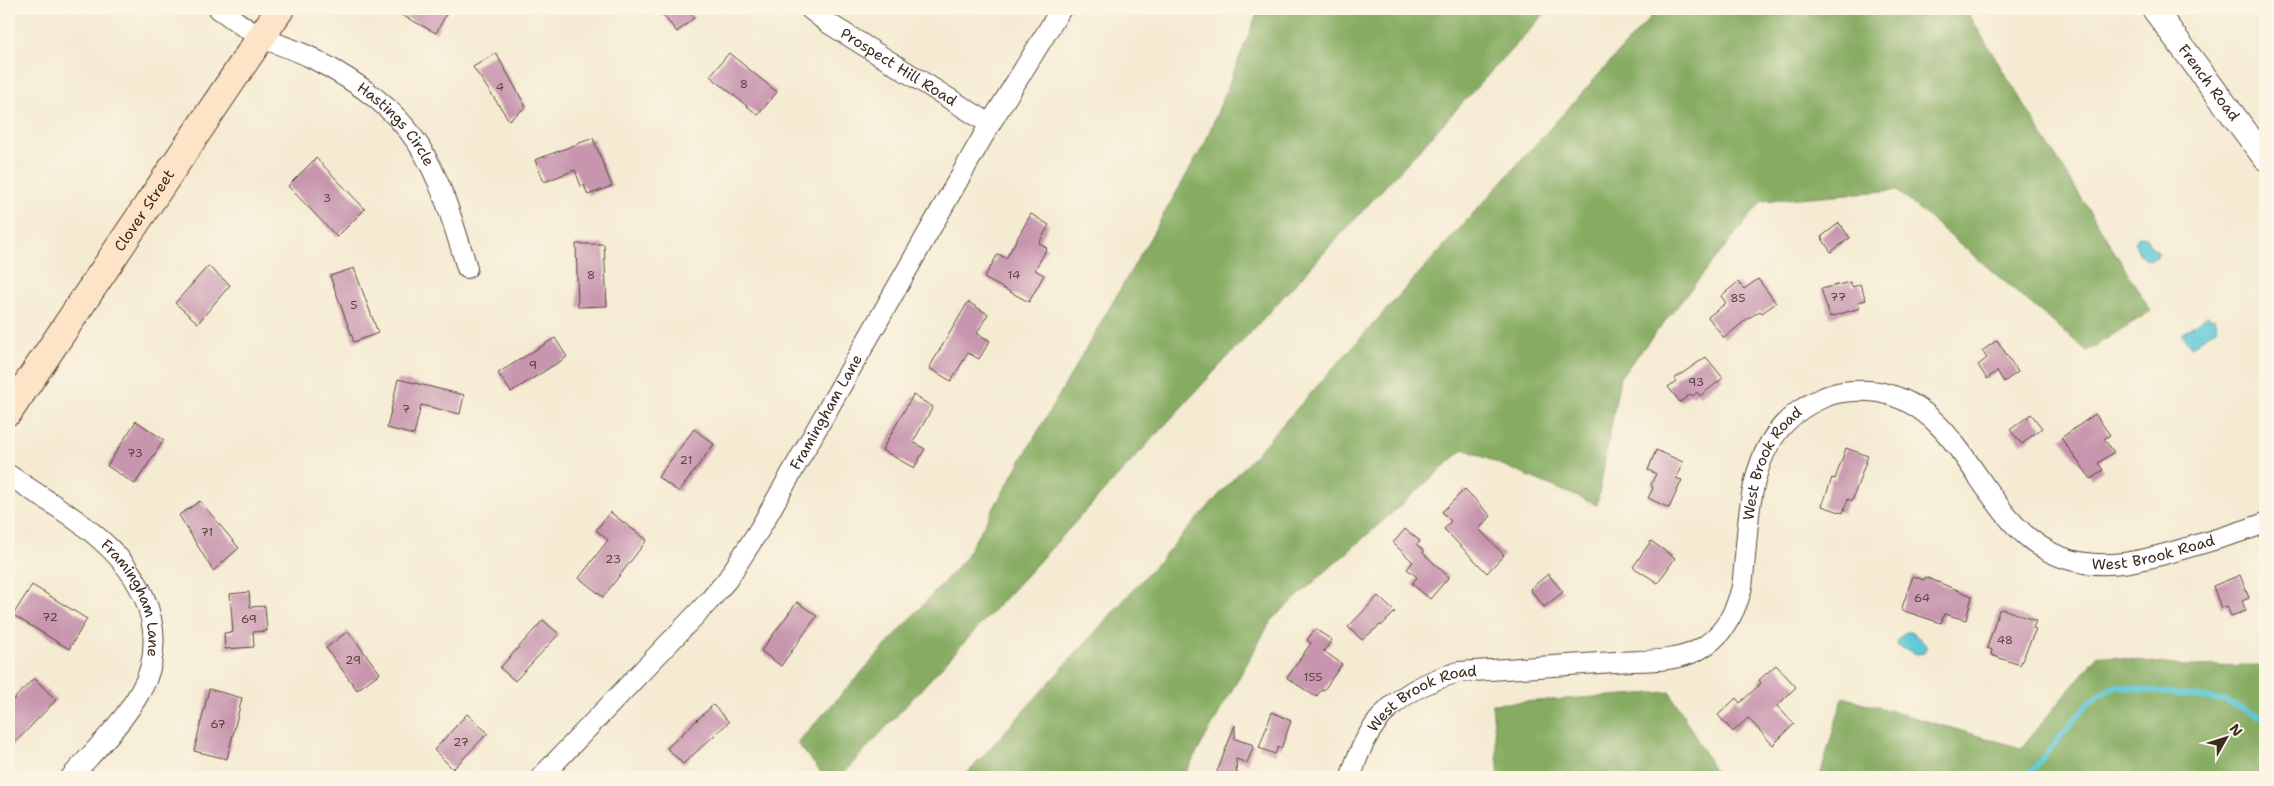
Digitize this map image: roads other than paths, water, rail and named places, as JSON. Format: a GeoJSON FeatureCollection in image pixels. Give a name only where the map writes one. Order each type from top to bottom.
{"type":"FeatureCollection","features":[{"type":"Feature","properties":{"kind":"main road","name":"Clover Street"},"geometry":{"type":"LineString","coordinates":[[9,411],[280,9]]}},
{"type":"Feature","properties":{"kind":"street","name":"Hastings Circle"},"geometry":{"type":"LineString","coordinates":[[219,9],[261,37],[309,56],[339,72],[362,86],[398,117],[424,151],[437,176],[467,268]]}},
{"type":"Feature","properties":{"kind":"street","name":"Prospect Hill Road"},"geometry":{"type":"LineString","coordinates":[[810,9],[828,23],[990,124]]}},
{"type":"Feature","properties":{"kind":"street","name":"Framingham Lane"},"geometry":{"type":"LineString","coordinates":[[541,777],[727,580],[764,521],[990,124],[1061,9]]}},
{"type":"Feature","properties":{"kind":"street","name":"French Road"},"geometry":{"type":"LineString","coordinates":[[2154,9],[2265,158]]}},
{"type":"Feature","properties":{"kind":"street","name":"West Brook Road"},"geometry":{"type":"LineString","coordinates":[[1351,777],[1364,740],[1375,723],[1405,695],[1440,678],[1460,672],[1662,659],[1696,651],[1710,642],[1722,632],[1738,604],[1754,481],[1764,451],[1783,424],[1796,413],[1811,402],[1841,392],[1860,390],[1896,396],[1927,415],[1953,442],[2015,526],[2037,544],[2062,558],[2098,565],[2134,562],[2265,523]]}},
{"type":"Feature","properties":{"kind":"street","name":"Framingham Lane"},"geometry":{"type":"LineString","coordinates":[[9,475],[94,534],[117,553],[133,574],[145,596],[151,617],[153,655],[142,690],[130,708],[71,777]]}},
{"type":"Feature","properties":{"kind":"water"},"geometry":{"type":"Polygon","coordinates":[[[2139,236],[2146,237],[2150,245],[2159,253],[2158,257],[2148,260],[2139,254],[2135,243],[2139,236]]]}},
{"type":"Feature","properties":{"kind":"water"},"geometry":{"type":"Polygon","coordinates":[[[2208,315],[2211,319],[2214,318],[2217,328],[2191,347],[2182,334],[2208,315]]]}},
{"type":"Feature","properties":{"kind":"water"},"geometry":{"type":"Polygon","coordinates":[[[1906,632],[1910,632],[1923,641],[1927,647],[1924,653],[1917,654],[1898,646],[1897,640],[1906,632]]]}},
{"type":"Feature","properties":{"kind":"waterway"},"geometry":{"type":"LineString","coordinates":[[2027,777],[2088,703],[2115,686],[2223,700],[2265,718]]}}]}
